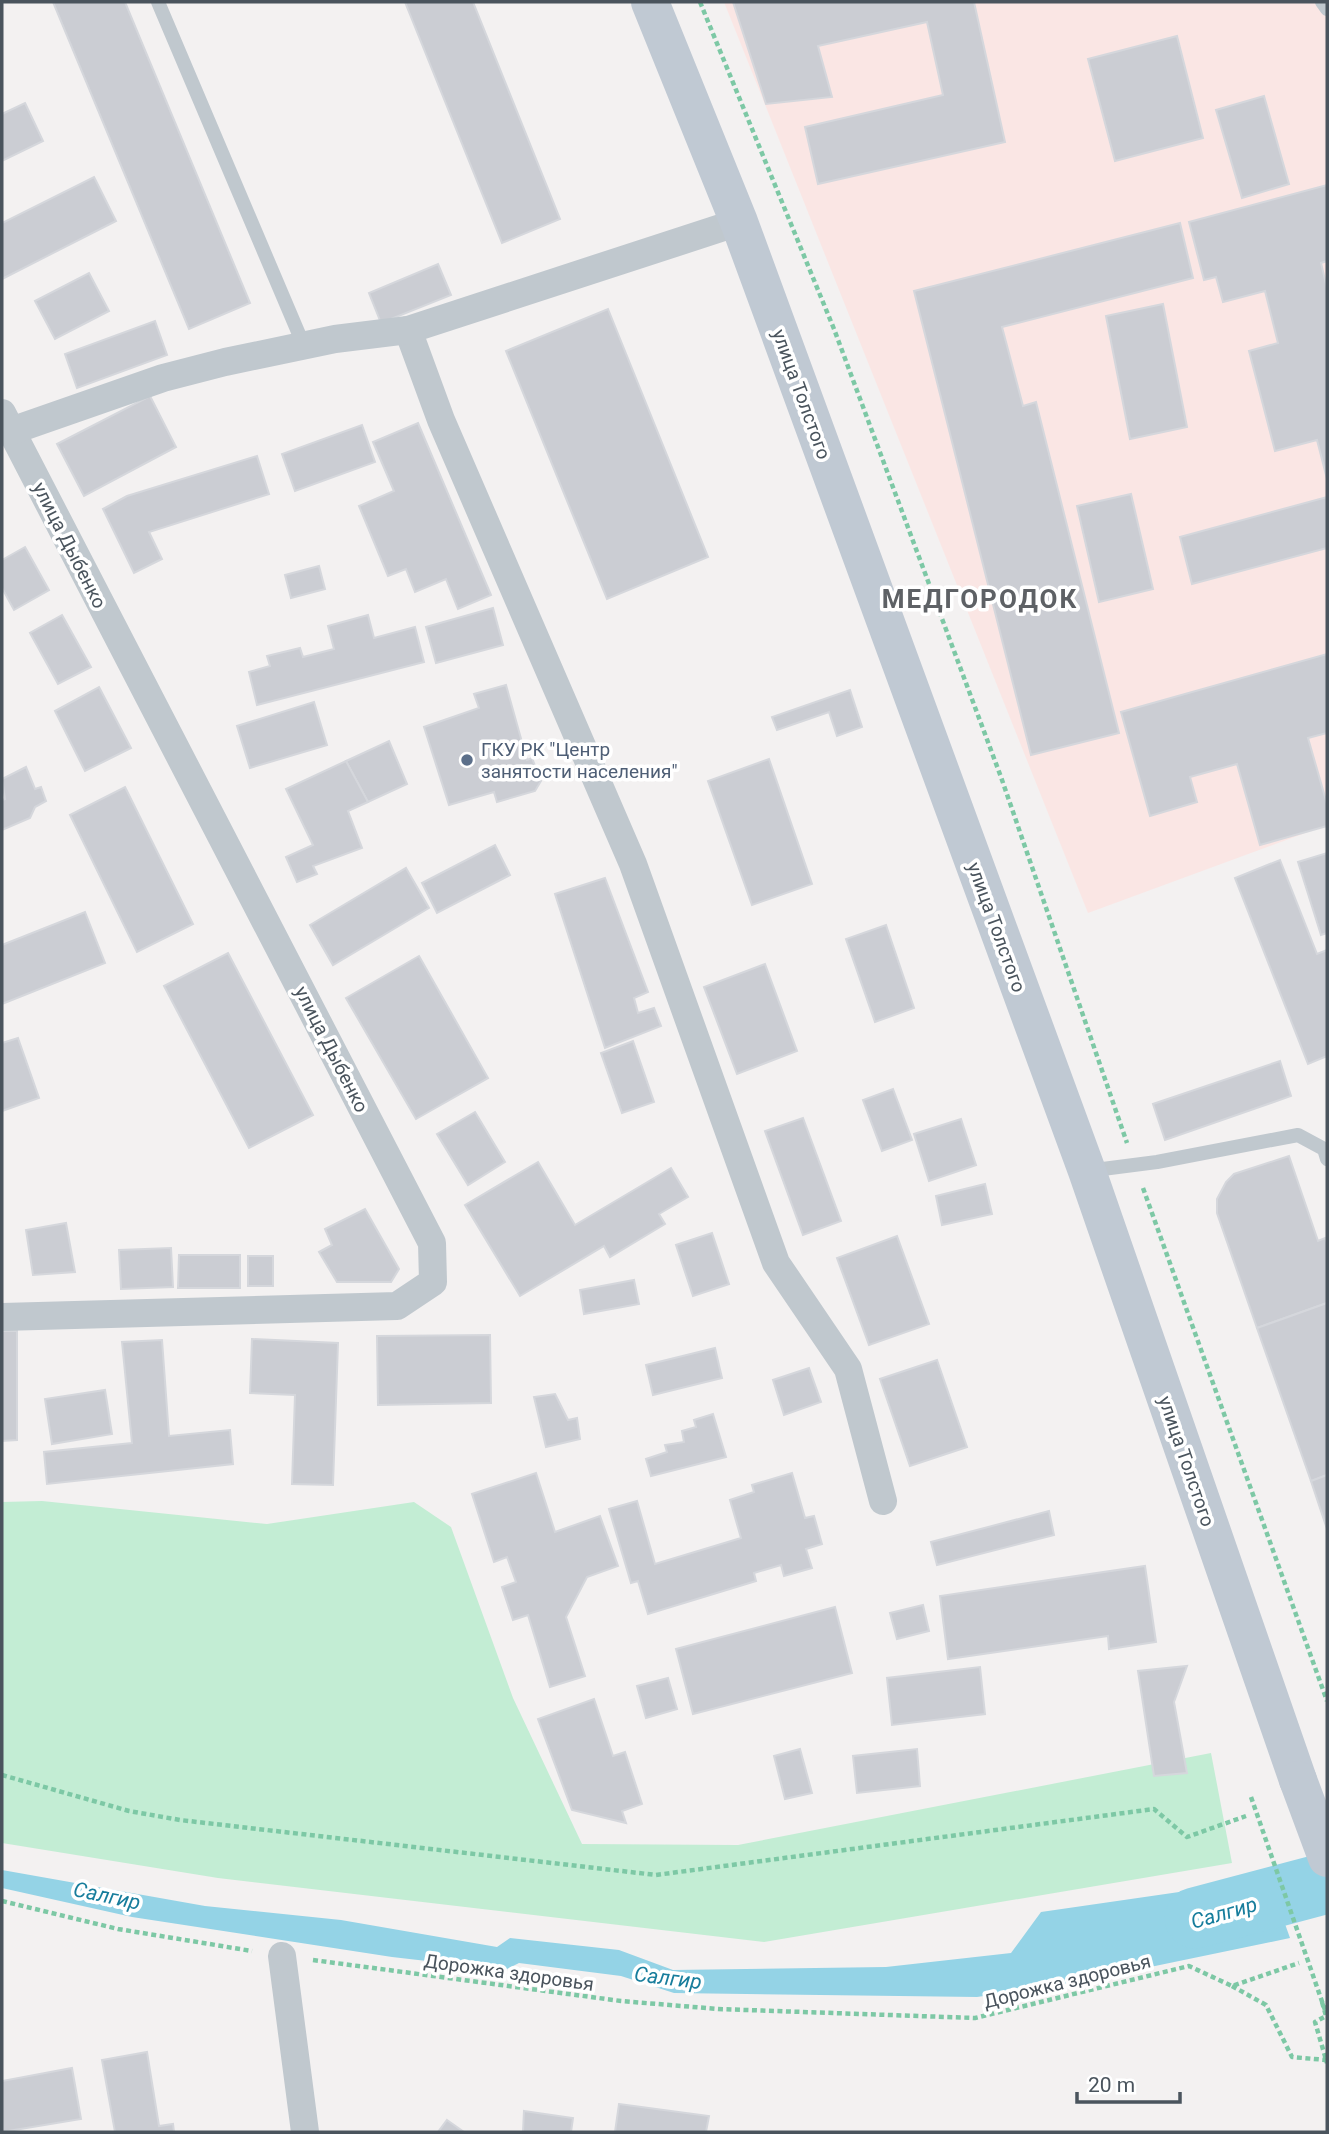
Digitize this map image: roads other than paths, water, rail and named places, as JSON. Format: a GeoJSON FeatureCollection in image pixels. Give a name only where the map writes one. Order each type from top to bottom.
{"type":"FeatureCollection","features":[{"type":"Feature","properties":{"kind":"main road","name":"улица Толстого"},"geometry":{"type":"LineString","coordinates":[[650,2],[739,222],[1087,1171],[1327,1858]]}},
{"type":"Feature","properties":{"kind":"street","name":"улица Дыбенко"},"geometry":{"type":"LineString","coordinates":[[2,1317],[397,1306],[433,1282],[432,1243],[6,422],[163,378],[304,346],[408,330],[739,222]]}},
{"type":"Feature","properties":{"kind":"street"},"geometry":{"type":"LineString","coordinates":[[408,330],[441,420],[633,864],[776,1264],[848,1369],[883,1501]]}},
{"type":"Feature","properties":{"kind":"street"},"geometry":{"type":"LineString","coordinates":[[282,1956],[305,2132]]}},
{"type":"Feature","properties":{"kind":"lane"},"geometry":{"type":"LineString","coordinates":[[158,2],[304,346]]}},
{"type":"Feature","properties":{"kind":"lane"},"geometry":{"type":"LineString","coordinates":[[1322,2],[1327,9]]}},
{"type":"Feature","properties":{"kind":"lane"},"geometry":{"type":"LineString","coordinates":[[1087,1171],[1297,1135],[1324,1149],[1327,1159]]}},
{"type":"Feature","properties":{"kind":"water"},"geometry":{"type":"Polygon","coordinates":[[[2,1870],[205,1906],[341,1920],[497,1947],[510,1938],[619,1950],[673,1970],[886,1967],[1011,1953],[1041,1912],[1269,1879],[1290,1938],[1073,1983],[977,1997],[674,1993],[621,1976],[519,1963],[505,1970],[392,1957],[132,1917],[2,1888],[2,1870]]]}},
{"type":"Feature","properties":{"kind":"waterway","name":"Салгир"},"geometry":{"type":"LineString","coordinates":[[1195,1918],[1327,1883]]}},
{"type":"Feature","properties":{"kind":"place","name":"ГКУ РК \"Центр занятости населения\""},"geometry":{"type":"Point","coordinates":[467,760]}},
{"type":"Feature","properties":{"kind":"district","name":"МЕДГОРОДОК"},"geometry":{"type":"Point","coordinates":[980,599]}}]}
